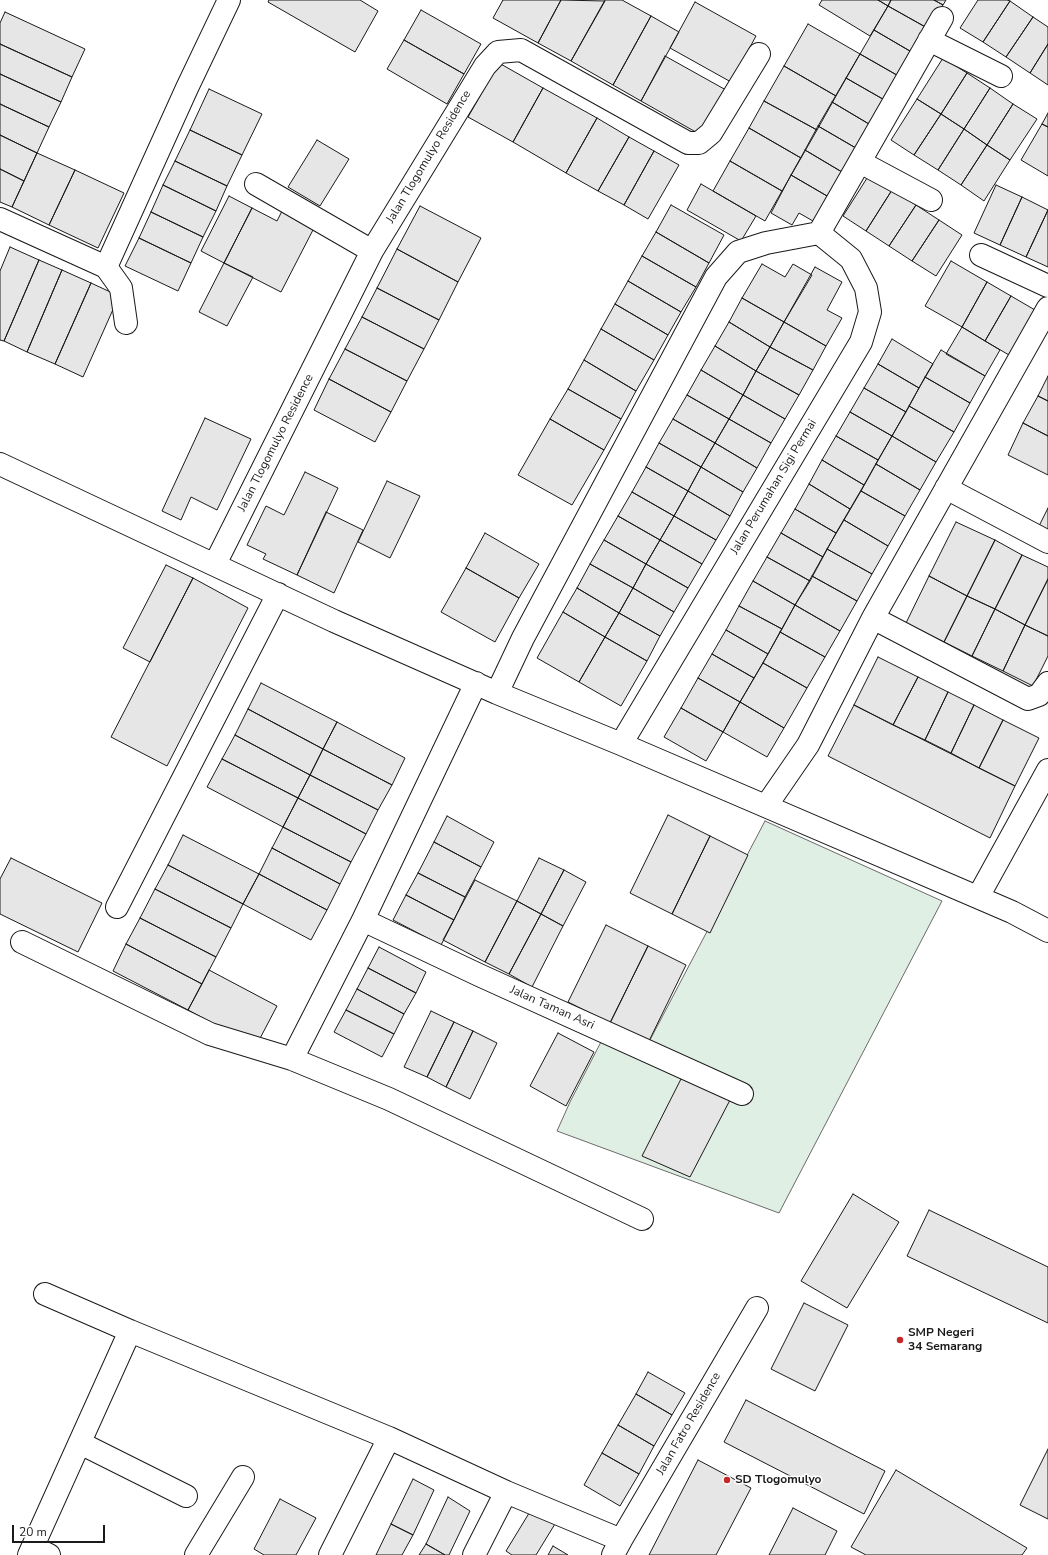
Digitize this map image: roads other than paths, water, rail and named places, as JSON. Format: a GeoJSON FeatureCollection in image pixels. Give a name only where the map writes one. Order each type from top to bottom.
{"type":"FeatureCollection","features":[{"type":"Feature","properties":{"kind":"street"},"geometry":{"type":"LineString","coordinates":[[106,267],[183,95],[229,0]]}},
{"type":"Feature","properties":{"kind":"street"},"geometry":{"type":"LineString","coordinates":[[497,693],[523,638],[716,277],[738,252],[766,243],[819,233],[942,18]]}},
{"type":"Feature","properties":{"kind":"street"},"geometry":{"type":"LineString","coordinates":[[929,40],[1001,76]]}},
{"type":"Feature","properties":{"kind":"street","name":"Jalan Tlogomulyo Residence"},"geometry":{"type":"LineString","coordinates":[[215,564],[372,251],[484,66],[498,52],[522,50],[688,143],[699,143],[711,133],[759,54]]}},
{"type":"Feature","properties":{"kind":"street"},"geometry":{"type":"LineString","coordinates":[[860,162],[931,200]]}},
{"type":"Feature","properties":{"kind":"street"},"geometry":{"type":"LineString","coordinates":[[256,184],[372,251]]}},
{"type":"Feature","properties":{"kind":"street"},"geometry":{"type":"LineString","coordinates":[[0,219],[106,267],[121,288],[126,323]]}},
{"type":"Feature","properties":{"kind":"street","name":"Jalan Perumahan Sigi Permai"},"geometry":{"type":"LineString","coordinates":[[621,744],[861,342],[870,312],[866,288],[851,258],[819,233]]}},
{"type":"Feature","properties":{"kind":"street"},"geometry":{"type":"LineString","coordinates":[[981,255],[1048,286]]}},
{"type":"Feature","properties":{"kind":"street"},"geometry":{"type":"LineString","coordinates":[[766,806],[808,745],[873,618],[1048,308]]}},
{"type":"Feature","properties":{"kind":"street"},"geometry":{"type":"LineString","coordinates":[[0,464],[334,621],[497,693],[621,744],[1012,912],[1048,931]]}},
{"type":"Feature","properties":{"kind":"street"},"geometry":{"type":"LineString","coordinates":[[946,488],[1048,542]]}},
{"type":"Feature","properties":{"kind":"street"},"geometry":{"type":"LineString","coordinates":[[117,907],[278,594]]}},
{"type":"Feature","properties":{"kind":"street"},"geometry":{"type":"LineString","coordinates":[[873,618],[1028,699],[1039,695],[1048,683]]}},
{"type":"Feature","properties":{"kind":"street"},"geometry":{"type":"LineString","coordinates":[[292,1059],[363,920],[476,683]]}},
{"type":"Feature","properties":{"kind":"street"},"geometry":{"type":"LineString","coordinates":[[978,898],[1048,770]]}},
{"type":"Feature","properties":{"kind":"street","name":"Jalan Taman Asri"},"geometry":{"type":"LineString","coordinates":[[363,920],[479,975],[742,1094]]}},
{"type":"Feature","properties":{"kind":"street"},"geometry":{"type":"LineString","coordinates":[[22,942],[210,1034],[292,1059],[389,1099],[642,1219]]}},
{"type":"Feature","properties":{"kind":"street","name":"Jalan Fatro Residence"},"geometry":{"type":"LineString","coordinates":[[45,1294],[389,1438],[506,1492],[617,1547],[757,1308]]}},
{"type":"Feature","properties":{"kind":"street"},"geometry":{"type":"LineString","coordinates":[[37,1552],[80,1443],[130,1330]]}},
{"type":"Feature","properties":{"kind":"street"},"geometry":{"type":"LineString","coordinates":[[330,1555],[389,1438]]}},
{"type":"Feature","properties":{"kind":"street"},"geometry":{"type":"LineString","coordinates":[[80,1443],[186,1496]]}},
{"type":"Feature","properties":{"kind":"street"},"geometry":{"type":"LineString","coordinates":[[203,1553],[243,1477]]}},
{"type":"Feature","properties":{"kind":"street"},"geometry":{"type":"LineString","coordinates":[[474,1555],[506,1492]]}},
{"type":"Feature","properties":{"kind":"place","name":"SMP Negeri 34 Semarang"},"geometry":{"type":"Point","coordinates":[900,1340]}},
{"type":"Feature","properties":{"kind":"place","name":"SD Tlogomulyo"},"geometry":{"type":"Point","coordinates":[727,1480]}}]}
